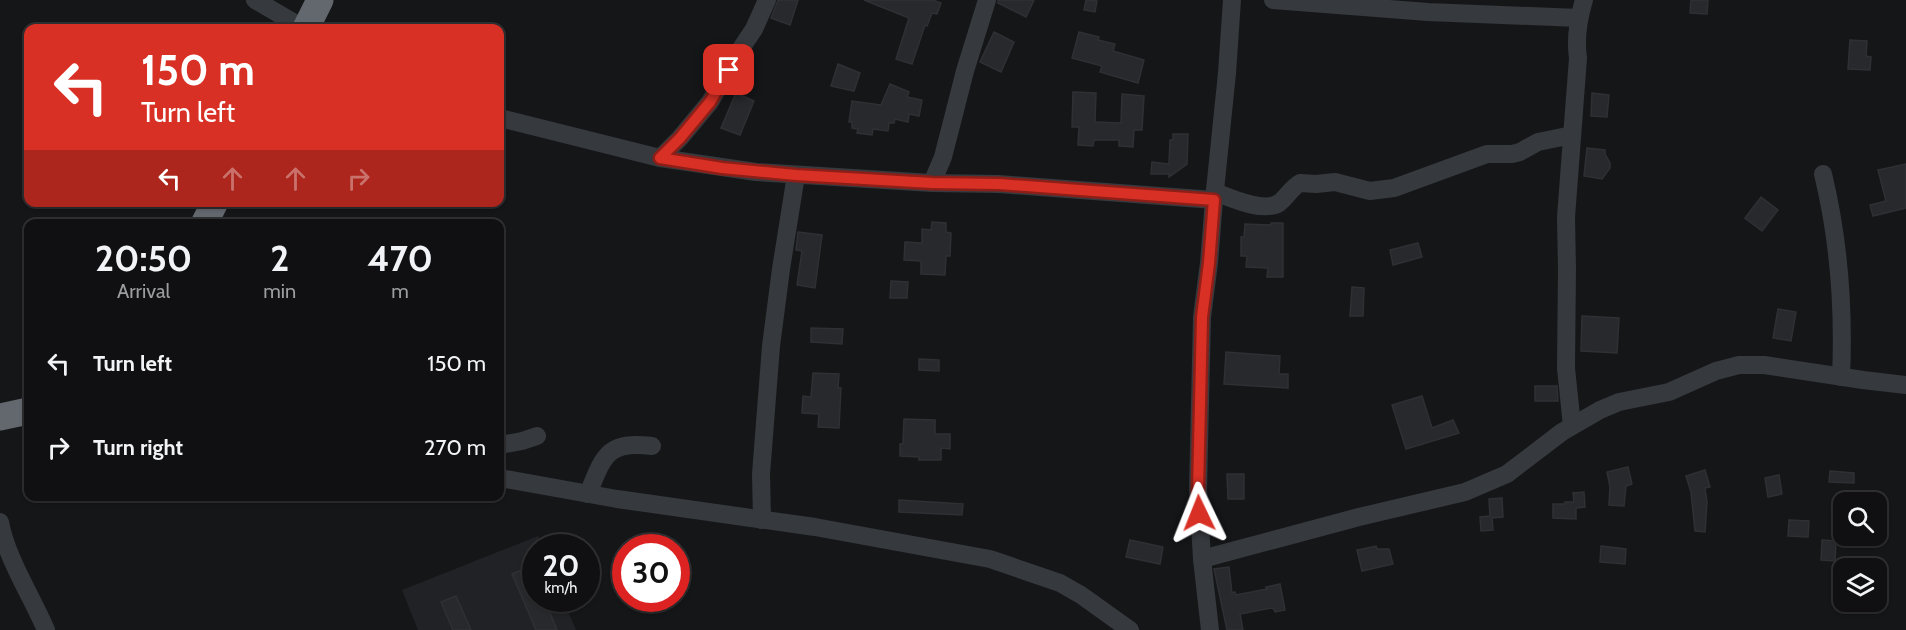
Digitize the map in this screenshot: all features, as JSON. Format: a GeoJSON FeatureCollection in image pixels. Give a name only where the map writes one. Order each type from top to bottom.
{"type":"FeatureCollection","features":[{"type":"Feature","properties":{"kind":"highway"},"geometry":{"type":"LineString","coordinates":[[307,24],[320,0]]}},
{"type":"Feature","properties":{"kind":"highway"},"geometry":{"type":"LineString","coordinates":[[0,417],[24,412]]}},
{"type":"Feature","properties":{"kind":"street"},"geometry":{"type":"LineString","coordinates":[[255,0],[298,24]]}},
{"type":"Feature","properties":{"kind":"street"},"geometry":{"type":"LineString","coordinates":[[660,158],[710,102],[754,29],[767,0]]}},
{"type":"Feature","properties":{"kind":"street"},"geometry":{"type":"LineString","coordinates":[[932,183],[943,157],[964,71],[987,0]]}},
{"type":"Feature","properties":{"kind":"street"},"geometry":{"type":"LineString","coordinates":[[1210,630],[1202,559],[1198,490],[1202,317],[1227,73],[1232,0]]}},
{"type":"Feature","properties":{"kind":"street"},"geometry":{"type":"LineString","coordinates":[[1274,0],[1428,12],[1579,18]]}},
{"type":"Feature","properties":{"kind":"street"},"geometry":{"type":"LineString","coordinates":[[1572,426],[1566,368],[1566,217],[1578,58],[1575,43],[1584,0]]}},
{"type":"Feature","properties":{"kind":"street"},"geometry":{"type":"LineString","coordinates":[[504,119],[660,158],[722,168],[932,183],[999,184],[1214,196],[1265,206],[1275,205],[1300,183],[1335,182],[1370,191],[1394,188],[1487,154],[1512,154],[1538,142],[1572,135]]}},
{"type":"Feature","properties":{"kind":"street"},"geometry":{"type":"LineString","coordinates":[[1823,174],[1828,193],[1841,288],[1843,334],[1841,377]]}},
{"type":"Feature","properties":{"kind":"street"},"geometry":{"type":"LineString","coordinates":[[762,520],[760,474],[771,346],[780,270],[796,175]]}},
{"type":"Feature","properties":{"kind":"street"},"geometry":{"type":"LineString","coordinates":[[1202,559],[1359,517],[1465,492],[1507,474],[1592,414],[1619,402],[1669,392],[1716,371],[1739,365],[1764,365],[1906,385]]}},
{"type":"Feature","properties":{"kind":"street"},"geometry":{"type":"LineString","coordinates":[[504,444],[537,436]]}},
{"type":"Feature","properties":{"kind":"street"},"geometry":{"type":"LineString","coordinates":[[588,494],[598,469],[610,450],[633,444],[652,446]]}},
{"type":"Feature","properties":{"kind":"street"},"geometry":{"type":"LineString","coordinates":[[504,479],[588,494],[815,527],[990,559],[1060,583],[1130,630]]}},
{"type":"Feature","properties":{"kind":"street"},"geometry":{"type":"LineString","coordinates":[[0,522],[19,573],[46,630]]}},
{"type":"Feature","properties":{"kind":"shaded area"},"geometry":{"type":"Polygon","coordinates":[[[522,542],[522,612],[568,612],[576,630],[418,630],[402,590],[522,542]]]}},
{"type":"Feature","properties":{"kind":"building"},"geometry":{"type":"Polygon","coordinates":[[[778,0],[798,0],[790,25],[771,18],[778,0]]]}},
{"type":"Feature","properties":{"kind":"building"},"geometry":{"type":"Polygon","coordinates":[[[864,0],[932,0],[941,3],[937,14],[932,13],[927,26],[925,25],[912,64],[896,59],[909,18],[864,0]]]}},
{"type":"Feature","properties":{"kind":"building"},"geometry":{"type":"Polygon","coordinates":[[[998,0],[1034,0],[1026,17],[998,3],[998,0]]]}},
{"type":"Feature","properties":{"kind":"building"},"geometry":{"type":"Polygon","coordinates":[[[1086,0],[1097,1],[1095,12],[1084,10],[1086,0]]]}},
{"type":"Feature","properties":{"kind":"building"},"geometry":{"type":"Polygon","coordinates":[[[1691,0],[1708,0],[1707,14],[1690,13],[1691,0]]]}},
{"type":"Feature","properties":{"kind":"building"},"geometry":{"type":"Polygon","coordinates":[[[994,32],[1014,42],[1001,72],[980,62],[994,32]]]}},
{"type":"Feature","properties":{"kind":"building"},"geometry":{"type":"Polygon","coordinates":[[[1079,32],[1115,44],[1113,51],[1144,60],[1138,83],[1100,72],[1102,66],[1072,58],[1079,32]]]}},
{"type":"Feature","properties":{"kind":"building"},"geometry":{"type":"Polygon","coordinates":[[[1850,40],[1867,41],[1866,56],[1871,57],[1870,70],[1848,69],[1850,40]]]}},
{"type":"Feature","properties":{"kind":"building"},"geometry":{"type":"Polygon","coordinates":[[[838,64],[860,73],[854,91],[831,86],[838,64]]]}},
{"type":"Feature","properties":{"kind":"building"},"geometry":{"type":"Polygon","coordinates":[[[890,84],[909,92],[907,97],[922,100],[919,116],[909,114],[908,122],[895,119],[894,123],[889,123],[888,131],[873,129],[872,135],[857,133],[858,129],[852,128],[852,122],[849,122],[852,101],[881,105],[890,84]]]}},
{"type":"Feature","properties":{"kind":"building"},"geometry":{"type":"Polygon","coordinates":[[[1073,92],[1096,93],[1095,122],[1121,123],[1122,94],[1144,96],[1142,130],[1134,130],[1133,147],[1119,146],[1119,140],[1094,140],[1093,146],[1078,145],[1079,127],[1072,127],[1073,92]]]}},
{"type":"Feature","properties":{"kind":"building"},"geometry":{"type":"Polygon","coordinates":[[[736,93],[754,101],[740,135],[721,128],[736,93]]]}},
{"type":"Feature","properties":{"kind":"building"},"geometry":{"type":"Polygon","coordinates":[[[1592,93],[1609,95],[1607,117],[1591,116],[1592,93]]]}},
{"type":"Feature","properties":{"kind":"building"},"geometry":{"type":"Polygon","coordinates":[[[1173,134],[1188,134],[1187,164],[1169,177],[1169,174],[1151,174],[1152,162],[1169,164],[1170,140],[1173,140],[1173,134]]]}},
{"type":"Feature","properties":{"kind":"building"},"geometry":{"type":"Polygon","coordinates":[[[1587,148],[1605,150],[1610,168],[1602,179],[1584,176],[1587,148]]]}},
{"type":"Feature","properties":{"kind":"building"},"geometry":{"type":"Polygon","coordinates":[[[1906,164],[1906,208],[1873,216],[1870,205],[1886,201],[1878,170],[1906,164]]]}},
{"type":"Feature","properties":{"kind":"building"},"geometry":{"type":"Polygon","coordinates":[[[1761,197],[1778,210],[1762,231],[1745,218],[1761,197]]]}},
{"type":"Feature","properties":{"kind":"building"},"geometry":{"type":"Polygon","coordinates":[[[932,222],[946,223],[946,232],[951,233],[950,256],[946,256],[945,275],[921,274],[921,261],[904,260],[905,242],[922,243],[922,229],[931,230],[932,222]]]}},
{"type":"Feature","properties":{"kind":"building"},"geometry":{"type":"Polygon","coordinates":[[[1271,223],[1283,223],[1283,277],[1267,277],[1268,268],[1246,267],[1247,256],[1241,256],[1241,237],[1244,237],[1245,224],[1271,225],[1271,223]]]}},
{"type":"Feature","properties":{"kind":"building"},"geometry":{"type":"Polygon","coordinates":[[[798,232],[822,235],[815,288],[797,285],[802,251],[796,250],[798,232]]]}},
{"type":"Feature","properties":{"kind":"building"},"geometry":{"type":"Polygon","coordinates":[[[1418,243],[1422,257],[1393,265],[1390,250],[1418,243]]]}},
{"type":"Feature","properties":{"kind":"building"},"geometry":{"type":"Polygon","coordinates":[[[891,281],[908,282],[907,298],[890,298],[891,281]]]}},
{"type":"Feature","properties":{"kind":"building"},"geometry":{"type":"Polygon","coordinates":[[[1352,287],[1364,288],[1363,316],[1350,316],[1352,287]]]}},
{"type":"Feature","properties":{"kind":"building"},"geometry":{"type":"Polygon","coordinates":[[[1778,309],[1796,312],[1791,341],[1773,338],[1778,309]]]}},
{"type":"Feature","properties":{"kind":"building"},"geometry":{"type":"Polygon","coordinates":[[[1582,316],[1619,318],[1617,353],[1581,351],[1582,316]]]}},
{"type":"Feature","properties":{"kind":"building"},"geometry":{"type":"Polygon","coordinates":[[[811,328],[843,329],[842,344],[811,342],[811,328]]]}},
{"type":"Feature","properties":{"kind":"building"},"geometry":{"type":"Polygon","coordinates":[[[1226,352],[1280,356],[1279,374],[1288,374],[1288,388],[1224,384],[1226,352]]]}},
{"type":"Feature","properties":{"kind":"building"},"geometry":{"type":"Polygon","coordinates":[[[919,359],[939,360],[939,371],[919,370],[919,359]]]}},
{"type":"Feature","properties":{"kind":"building"},"geometry":{"type":"Polygon","coordinates":[[[813,373],[839,374],[838,388],[841,388],[839,428],[818,427],[819,414],[802,413],[803,396],[811,397],[813,373]]]}},
{"type":"Feature","properties":{"kind":"building"},"geometry":{"type":"Polygon","coordinates":[[[1535,386],[1557,386],[1558,401],[1535,401],[1535,386]]]}},
{"type":"Feature","properties":{"kind":"building"},"geometry":{"type":"Polygon","coordinates":[[[1422,396],[1432,428],[1453,420],[1459,433],[1406,449],[1392,405],[1422,396]]]}},
{"type":"Feature","properties":{"kind":"building"},"geometry":{"type":"Polygon","coordinates":[[[904,419],[935,420],[935,434],[950,434],[950,449],[941,448],[941,460],[919,460],[919,457],[900,456],[904,419]]]}},
{"type":"Feature","properties":{"kind":"building"},"geometry":{"type":"Polygon","coordinates":[[[1628,467],[1632,484],[1626,486],[1624,506],[1609,505],[1610,487],[1607,472],[1628,467]]]}},
{"type":"Feature","properties":{"kind":"building"},"geometry":{"type":"Polygon","coordinates":[[[1705,470],[1710,487],[1705,488],[1707,502],[1705,532],[1695,531],[1691,492],[1686,476],[1705,470]]]}},
{"type":"Feature","properties":{"kind":"building"},"geometry":{"type":"Polygon","coordinates":[[[1830,471],[1854,473],[1854,483],[1829,482],[1830,471]]]}},
{"type":"Feature","properties":{"kind":"building"},"geometry":{"type":"Polygon","coordinates":[[[1227,474],[1244,474],[1244,499],[1228,499],[1227,474]]]}},
{"type":"Feature","properties":{"kind":"building"},"geometry":{"type":"Polygon","coordinates":[[[1779,475],[1782,494],[1768,497],[1765,478],[1779,475]]]}},
{"type":"Feature","properties":{"kind":"building"},"geometry":{"type":"Polygon","coordinates":[[[1584,492],[1585,507],[1576,508],[1576,519],[1553,518],[1553,504],[1574,502],[1573,493],[1584,492]]]}},
{"type":"Feature","properties":{"kind":"building"},"geometry":{"type":"Polygon","coordinates":[[[1502,498],[1503,517],[1492,518],[1493,530],[1481,531],[1480,517],[1490,516],[1489,499],[1502,498]]]}},
{"type":"Feature","properties":{"kind":"building"},"geometry":{"type":"Polygon","coordinates":[[[899,500],[963,504],[962,515],[899,512],[899,500]]]}},
{"type":"Feature","properties":{"kind":"building"},"geometry":{"type":"Polygon","coordinates":[[[1789,520],[1809,521],[1808,537],[1788,536],[1789,520]]]}},
{"type":"Feature","properties":{"kind":"building"},"geometry":{"type":"Polygon","coordinates":[[[1130,540],[1163,547],[1160,564],[1126,557],[1130,540]]]}},
{"type":"Feature","properties":{"kind":"building"},"geometry":{"type":"Polygon","coordinates":[[[1822,540],[1833,541],[1833,546],[1836,546],[1835,558],[1833,561],[1821,560],[1822,540]]]}},
{"type":"Feature","properties":{"kind":"building"},"geometry":{"type":"Polygon","coordinates":[[[1376,546],[1377,549],[1389,549],[1393,564],[1362,571],[1357,550],[1376,546]]]}},
{"type":"Feature","properties":{"kind":"building"},"geometry":{"type":"Polygon","coordinates":[[[1601,546],[1626,549],[1625,564],[1600,562],[1601,546]]]}},
{"type":"Feature","properties":{"kind":"building"},"geometry":{"type":"Polygon","coordinates":[[[1229,567],[1232,593],[1235,592],[1236,595],[1280,584],[1285,610],[1275,612],[1271,608],[1240,614],[1243,630],[1227,630],[1214,569],[1229,567]]]}},
{"type":"Feature","properties":{"kind":"building"},"geometry":{"type":"Polygon","coordinates":[[[522,570],[522,597],[512,574],[522,570]]]}},
{"type":"Feature","properties":{"kind":"building"},"geometry":{"type":"Polygon","coordinates":[[[456,596],[471,630],[453,630],[441,602],[456,596]]]}},
{"type":"Feature","properties":{"kind":"building"},"geometry":{"type":"Polygon","coordinates":[[[528,612],[550,612],[557,630],[536,630],[528,612]]]}},
{"type":"Feature","properties":{"kind":"route"},"geometry":{"type":"LineString","coordinates":[[729,70],[710,102],[660,158],[756,172],[1132,192],[1214,200],[1202,317],[1199,513]]}}]}
